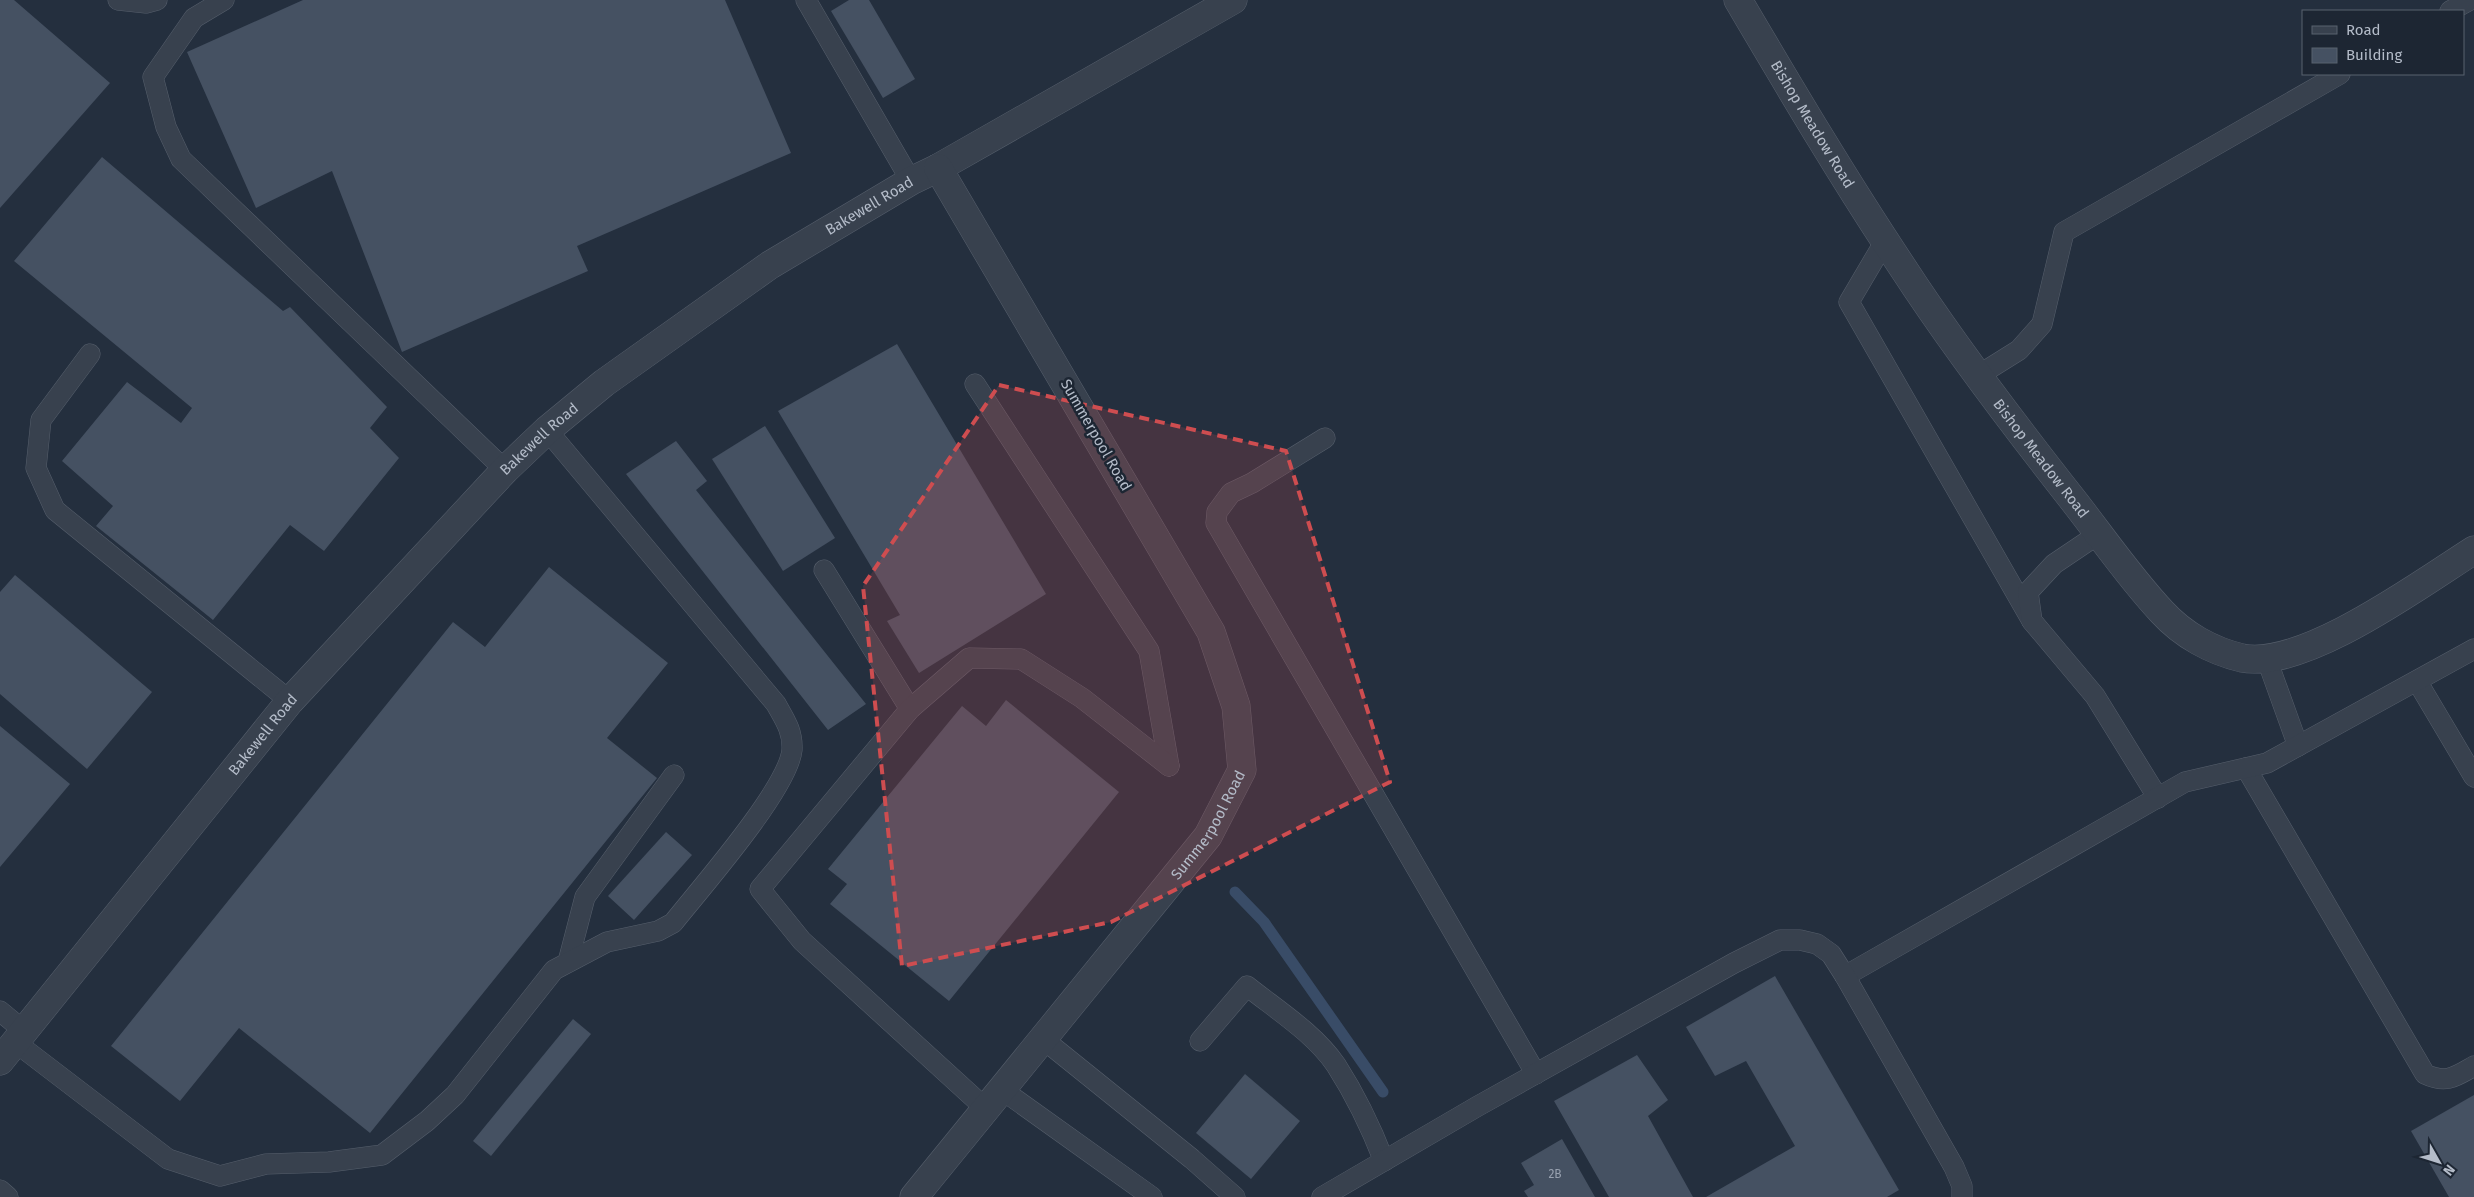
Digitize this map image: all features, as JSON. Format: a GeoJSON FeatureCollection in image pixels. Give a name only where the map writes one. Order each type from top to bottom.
{"type":"FeatureCollection","features":[{"type":"Feature","properties":{"kind":"street","name":"Bakewell Road"},"geometry":{"type":"LineString","coordinates":[[13,1045],[290,701],[505,470],[547,430],[604,383],[770,265],[910,181],[938,168],[1233,0]]}},
{"type":"Feature","properties":{"kind":"street","name":"Bishop Meadow Road"},"geometry":{"type":"LineString","coordinates":[[1738,0],[1886,241],[2016,428],[2163,614],[2205,646],[2245,658],[2285,656],[2330,637],[2376,612],[2474,550]]}},
{"type":"Feature","properties":{"kind":"street","name":"Summerpool Road"},"geometry":{"type":"LineString","coordinates":[[914,1197],[1208,836],[1242,770],[1236,706],[1211,632],[938,168]]}},
{"type":"Feature","properties":{"kind":"lane"},"geometry":{"type":"LineString","coordinates":[[118,0],[146,3],[157,0]]}},
{"type":"Feature","properties":{"kind":"lane"},"geometry":{"type":"LineString","coordinates":[[224,0],[194,18],[153,77],[166,127],[181,159],[505,470]]}},
{"type":"Feature","properties":{"kind":"lane"},"geometry":{"type":"LineString","coordinates":[[806,0],[910,181]]}},
{"type":"Feature","properties":{"kind":"lane"},"geometry":{"type":"LineString","coordinates":[[2452,10],[2470,0]]}},
{"type":"Feature","properties":{"kind":"lane"},"geometry":{"type":"LineString","coordinates":[[1979,375],[2019,350],[2042,324],[2064,232],[2338,75]]}},
{"type":"Feature","properties":{"kind":"lane"},"geometry":{"type":"LineString","coordinates":[[1886,241],[1849,302],[2032,621],[2094,696],[2158,798]]}},
{"type":"Feature","properties":{"kind":"lane"},"geometry":{"type":"LineString","coordinates":[[90,354],[41,420],[36,468],[55,510],[290,701]]}},
{"type":"Feature","properties":{"kind":"lane"},"geometry":{"type":"LineString","coordinates":[[975,384],[1149,651],[1169,766],[1082,698],[1021,659],[968,658],[910,709],[760,889],[802,941],[993,1099],[1152,1197]]}},
{"type":"Feature","properties":{"kind":"lane"},"geometry":{"type":"LineString","coordinates":[[0,1011],[13,1045],[168,1159],[220,1176],[266,1164],[329,1162],[382,1155],[427,1121],[456,1095],[554,970],[607,942],[658,930],[673,923],[762,810],[784,774],[792,751],[791,729],[776,704],[547,430]]}},
{"type":"Feature","properties":{"kind":"lane"},"geometry":{"type":"LineString","coordinates":[[1324,438],[1252,483],[1231,493],[1217,512],[1216,523],[1536,1074]]}},
{"type":"Feature","properties":{"kind":"lane"},"geometry":{"type":"LineString","coordinates":[[2032,621],[2028,592],[2054,564],[2100,534]]}},
{"type":"Feature","properties":{"kind":"lane"},"geometry":{"type":"LineString","coordinates":[[824,570],[910,709]]}},
{"type":"Feature","properties":{"kind":"lane"},"geometry":{"type":"LineString","coordinates":[[1845,976],[2185,782],[2267,763],[2474,649]]}},
{"type":"Feature","properties":{"kind":"lane"},"geometry":{"type":"LineString","coordinates":[[2266,657],[2298,746]]}},
{"type":"Feature","properties":{"kind":"lane"},"geometry":{"type":"LineString","coordinates":[[2417,681],[2474,777]]}},
{"type":"Feature","properties":{"kind":"lane"},"geometry":{"type":"LineString","coordinates":[[2246,768],[2425,1074],[2438,1080],[2455,1077],[2474,1066]]}},
{"type":"Feature","properties":{"kind":"lane"},"geometry":{"type":"LineString","coordinates":[[568,962],[585,897],[674,774]]}},
{"type":"Feature","properties":{"kind":"lane"},"geometry":{"type":"LineString","coordinates":[[1322,1197],[1536,1074],[1734,964],[1780,940],[1800,940],[1817,944],[1831,954],[1845,976],[1954,1168],[1962,1186],[1962,1197]]}},
{"type":"Feature","properties":{"kind":"lane"},"geometry":{"type":"LineString","coordinates":[[1200,1041],[1247,986],[1312,1038],[1336,1065],[1376,1140],[1384,1161]]}},
{"type":"Feature","properties":{"kind":"lane"},"geometry":{"type":"LineString","coordinates":[[1043,1039],[1192,1159],[1235,1197]]}},
{"type":"Feature","properties":{"kind":"lane"},"geometry":{"type":"LineString","coordinates":[[0,1190],[8,1197]]}},
{"type":"Feature","properties":{"kind":"highlighted area"},"geometry":{"type":"Polygon","coordinates":[[[999,385],[1286,451],[1390,782],[1111,922],[902,966],[863,586],[999,385]]]}},
{"type":"Feature","properties":{"kind":"building"},"geometry":{"type":"Polygon","coordinates":[[[0,0],[14,0],[110,83],[0,208],[0,0]]]}},
{"type":"Feature","properties":{"kind":"building"},"geometry":{"type":"Polygon","coordinates":[[[303,0],[725,0],[791,153],[577,246],[588,271],[402,352],[332,171],[256,208],[187,52],[303,0]]]}},
{"type":"Feature","properties":{"kind":"building"},"geometry":{"type":"Polygon","coordinates":[[[849,0],[869,0],[915,79],[883,98],[831,11],[849,0]]]}},
{"type":"Feature","properties":{"kind":"building"},"geometry":{"type":"Polygon","coordinates":[[[102,157],[283,311],[290,307],[387,407],[370,428],[399,458],[324,551],[290,525],[213,620],[96,526],[113,506],[62,461],[127,382],[181,423],[192,408],[14,261],[102,157]]]}},
{"type":"Feature","properties":{"kind":"building"},"geometry":{"type":"Polygon","coordinates":[[[897,344],[1046,594],[919,673],[887,621],[900,615],[778,411],[897,344]]]}},
{"type":"Feature","properties":{"kind":"building"},"geometry":{"type":"Polygon","coordinates":[[[765,426],[835,538],[783,571],[712,459],[765,426]]]}},
{"type":"Feature","properties":{"kind":"building"},"geometry":{"type":"Polygon","coordinates":[[[676,441],[707,481],[696,490],[866,704],[828,730],[626,474],[676,441]]]}},
{"type":"Feature","properties":{"kind":"building"},"geometry":{"type":"Polygon","coordinates":[[[549,567],[668,663],[607,738],[657,778],[370,1133],[239,1028],[180,1101],[111,1046],[453,622],[485,647],[549,567]]]}},
{"type":"Feature","properties":{"kind":"building"},"geometry":{"type":"Polygon","coordinates":[[[15,575],[152,692],[87,769],[0,694],[0,592],[15,575]]]}},
{"type":"Feature","properties":{"kind":"building"},"geometry":{"type":"Polygon","coordinates":[[[1006,700],[1119,792],[949,1001],[830,904],[847,884],[828,869],[962,706],[986,726],[1006,700]]]}},
{"type":"Feature","properties":{"kind":"building"},"geometry":{"type":"Polygon","coordinates":[[[0,726],[70,784],[0,867],[0,726]]]}},
{"type":"Feature","properties":{"kind":"building"},"geometry":{"type":"Polygon","coordinates":[[[666,832],[692,855],[634,920],[608,896],[666,832]]]}},
{"type":"Feature","properties":{"kind":"building"},"geometry":{"type":"Polygon","coordinates":[[[1775,976],[1899,1190],[1887,1197],[1706,1197],[1795,1146],[1746,1061],[1715,1076],[1686,1027],[1775,976]]]}},
{"type":"Feature","properties":{"kind":"building"},"geometry":{"type":"Polygon","coordinates":[[[573,1019],[591,1034],[491,1156],[473,1141],[573,1019]]]}},
{"type":"Feature","properties":{"kind":"building"},"geometry":{"type":"Polygon","coordinates":[[[1637,1055],[1668,1100],[1648,1116],[1693,1197],[1609,1197],[1554,1101],[1637,1055]]]}},
{"type":"Feature","properties":{"kind":"building"},"geometry":{"type":"Polygon","coordinates":[[[1245,1074],[1300,1121],[1251,1179],[1196,1133],[1245,1074]]]}},
{"type":"Feature","properties":{"kind":"building"},"geometry":{"type":"Polygon","coordinates":[[[2474,1095],[2474,1197],[2449,1197],[2411,1131],[2474,1095]]]}},
{"type":"Feature","properties":{"kind":"building"},"geometry":{"type":"Polygon","coordinates":[[[1562,1139],[1595,1197],[1528,1197],[1524,1191],[1534,1185],[1521,1163],[1562,1139]]]}},
{"type":"Feature","properties":{"kind":"waterway"},"geometry":{"type":"LineString","coordinates":[[1235,892],[1264,922],[1383,1092]]}}]}
